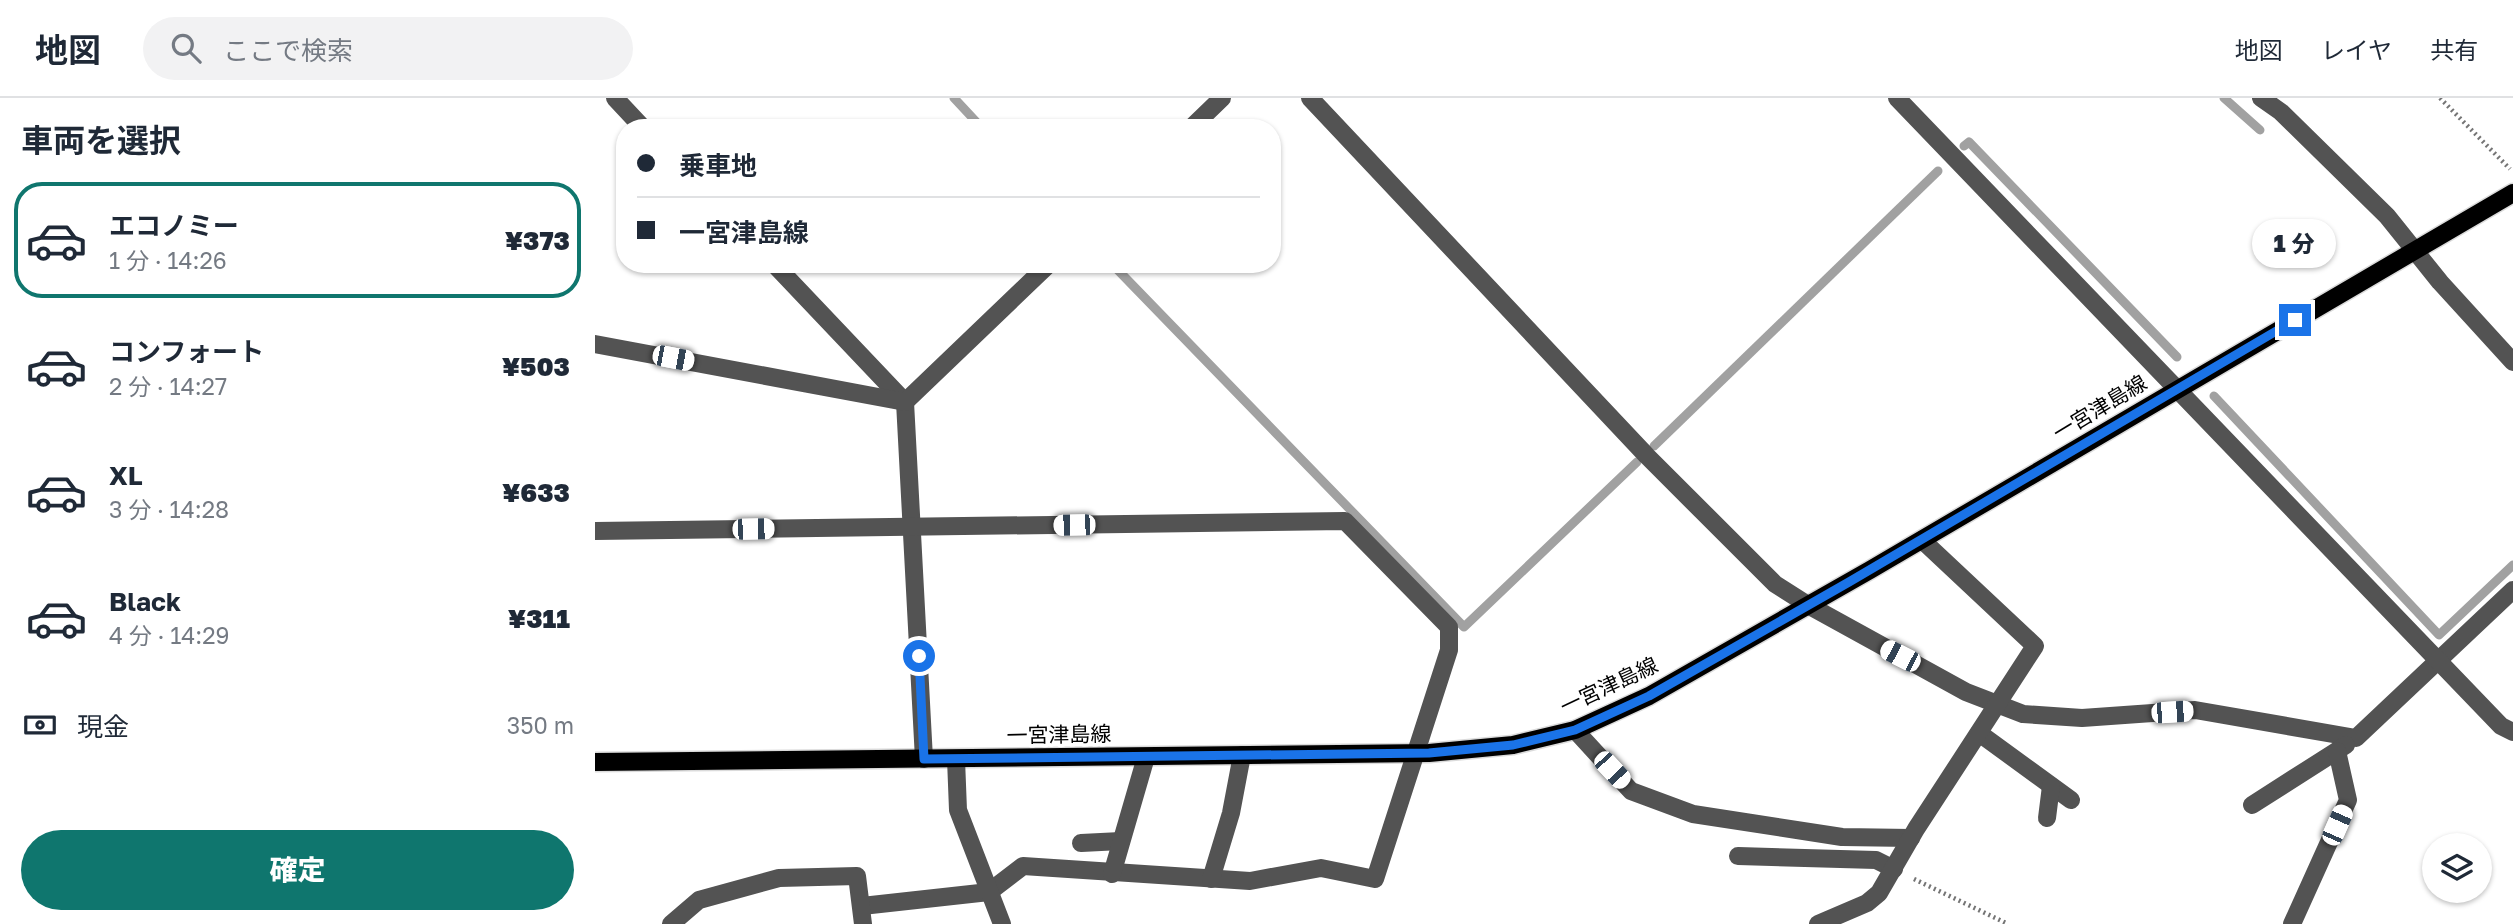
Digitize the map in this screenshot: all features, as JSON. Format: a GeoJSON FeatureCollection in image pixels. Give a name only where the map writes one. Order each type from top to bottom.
{"type":"FeatureCollection","features":[{"type":"Feature","properties":{"kind":"main road","name":"一宮津島線"},"geometry":{"type":"LineString","coordinates":[[595,762],[1416,753],[1513,745],[1575,730],[1649,696],[1808,606],[2513,193]]}},
{"type":"Feature","properties":{"kind":"street"},"geometry":{"type":"LineString","coordinates":[[615,98],[635,119]]}},
{"type":"Feature","properties":{"kind":"street"},"geometry":{"type":"LineString","coordinates":[[1201,119],[1223,98]]}},
{"type":"Feature","properties":{"kind":"street"},"geometry":{"type":"LineString","coordinates":[[1310,98],[1647,456],[1775,583],[1808,606],[1966,692],[2022,714],[2082,718],[2195,710],[2356,738]]}},
{"type":"Feature","properties":{"kind":"street"},"geometry":{"type":"LineString","coordinates":[[1897,98],[2501,726],[2513,732]]}},
{"type":"Feature","properties":{"kind":"street"},"geometry":{"type":"LineString","coordinates":[[2261,98],[2281,113],[2387,215],[2513,362]]}},
{"type":"Feature","properties":{"kind":"street"},"geometry":{"type":"LineString","coordinates":[[783,273],[905,402],[924,759]]}},
{"type":"Feature","properties":{"kind":"street"},"geometry":{"type":"LineString","coordinates":[[905,402],[1040,273]]}},
{"type":"Feature","properties":{"kind":"street"},"geometry":{"type":"LineString","coordinates":[[595,344],[905,402]]}},
{"type":"Feature","properties":{"kind":"street"},"geometry":{"type":"LineString","coordinates":[[595,531],[1345,521],[1449,627],[1449,649],[1375,879],[1321,868],[1250,881],[1112,874],[1023,866],[989,892],[863,915],[857,876],[779,878],[699,900],[688,918],[671,924]]}},
{"type":"Feature","properties":{"kind":"street"},"geometry":{"type":"LineString","coordinates":[[1818,924],[1867,903],[1879,893],[1911,838],[2035,646],[1921,540]]}},
{"type":"Feature","properties":{"kind":"street"},"geometry":{"type":"LineString","coordinates":[[2252,805],[2356,738],[2513,590]]}},
{"type":"Feature","properties":{"kind":"street"},"geometry":{"type":"LineString","coordinates":[[1575,730],[1631,790],[1693,814],[1842,837],[1911,838]]}},
{"type":"Feature","properties":{"kind":"street"},"geometry":{"type":"LineString","coordinates":[[1979,733],[2071,800]]}},
{"type":"Feature","properties":{"kind":"street"},"geometry":{"type":"LineString","coordinates":[[2292,924],[2348,800],[2337,751]]}},
{"type":"Feature","properties":{"kind":"street"},"geometry":{"type":"LineString","coordinates":[[1211,879],[1231,813],[1242,755]]}},
{"type":"Feature","properties":{"kind":"street"},"geometry":{"type":"LineString","coordinates":[[1112,874],[1146,757]]}},
{"type":"Feature","properties":{"kind":"street"},"geometry":{"type":"LineString","coordinates":[[956,759],[958,810],[1002,924]]}},
{"type":"Feature","properties":{"kind":"street"},"geometry":{"type":"LineString","coordinates":[[2047,818],[2051,786]]}},
{"type":"Feature","properties":{"kind":"street"},"geometry":{"type":"LineString","coordinates":[[1081,844],[1121,841]]}},
{"type":"Feature","properties":{"kind":"street"},"geometry":{"type":"LineString","coordinates":[[1738,856],[1806,855],[1876,860],[1894,869]]}},
{"type":"Feature","properties":{"kind":"path"},"geometry":{"type":"LineString","coordinates":[[2439,98],[2513,172]]}},
{"type":"Feature","properties":{"kind":"path"},"geometry":{"type":"LineString","coordinates":[[1894,869],[2008,924]]}},
{"type":"Feature","properties":{"kind":"waterway"},"geometry":{"type":"LineString","coordinates":[[954,98],[974,119]]}},
{"type":"Feature","properties":{"kind":"waterway"},"geometry":{"type":"LineString","coordinates":[[2224,98],[2260,130]]}},
{"type":"Feature","properties":{"kind":"waterway"},"geometry":{"type":"LineString","coordinates":[[1964,146],[1969,142],[2177,357]]}},
{"type":"Feature","properties":{"kind":"waterway"},"geometry":{"type":"LineString","coordinates":[[1654,446],[1938,171]]}},
{"type":"Feature","properties":{"kind":"waterway"},"geometry":{"type":"LineString","coordinates":[[1121,273],[1464,627],[1637,462]]}},
{"type":"Feature","properties":{"kind":"waterway"},"geometry":{"type":"LineString","coordinates":[[2214,396],[2439,635],[2513,565]]}},
{"type":"Feature","properties":{"kind":"route"},"geometry":{"type":"LineString","coordinates":[[919,656],[924,759],[1429,753],[1513,745],[1575,730],[1649,696],[2295,320]]}}]}
